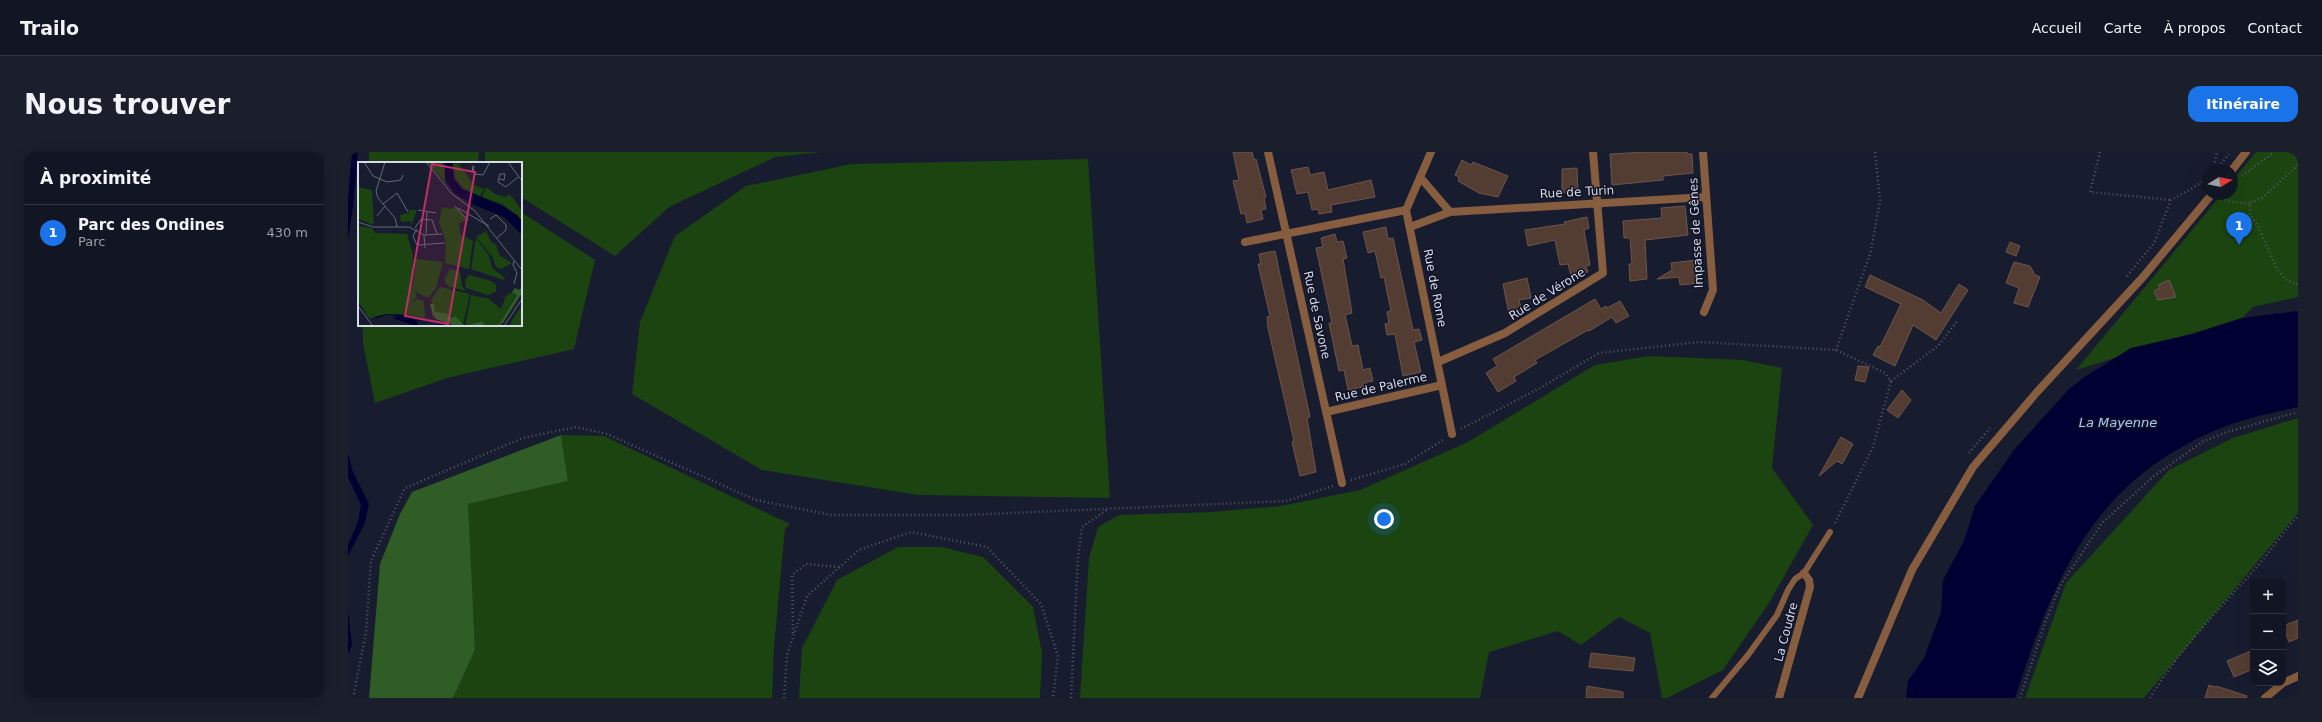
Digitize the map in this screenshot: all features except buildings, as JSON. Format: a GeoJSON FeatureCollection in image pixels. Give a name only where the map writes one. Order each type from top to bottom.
{"type":"FeatureCollection","features":[{"type":"Feature","properties":{"kind":"street","name":"Rue de Savone"},"geometry":{"type":"LineString","coordinates":[[1268,152],[1342,483]]}},
{"type":"Feature","properties":{"kind":"street"},"geometry":{"type":"LineString","coordinates":[[1245,242],[1406,210],[1431,152]]}},
{"type":"Feature","properties":{"kind":"street"},"geometry":{"type":"LineString","coordinates":[[1593,152],[1598,203]]}},
{"type":"Feature","properties":{"kind":"street","name":"Impasse de Gênes"},"geometry":{"type":"LineString","coordinates":[[1704,152],[1713,290],[1704,312]]}},
{"type":"Feature","properties":{"kind":"street"},"geometry":{"type":"LineString","coordinates":[[2237,164],[2246,152]]}},
{"type":"Feature","properties":{"kind":"street"},"geometry":{"type":"LineString","coordinates":[[1420,177],[1450,212]]}},
{"type":"Feature","properties":{"kind":"street","name":"Rue de Turin"},"geometry":{"type":"LineString","coordinates":[[1410,227],[1450,212],[1706,197]]}},
{"type":"Feature","properties":{"kind":"street"},"geometry":{"type":"LineString","coordinates":[[1858,698],[1912,570],[1972,467],[2037,392],[2143,277],[2207,200]]}},
{"type":"Feature","properties":{"kind":"street","name":"Rue de Vérone"},"geometry":{"type":"LineString","coordinates":[[1438,362],[1505,334],[1603,273],[1598,203]]}},
{"type":"Feature","properties":{"kind":"street","name":"Rue de Rome"},"geometry":{"type":"LineString","coordinates":[[1406,210],[1452,434]]}},
{"type":"Feature","properties":{"kind":"street","name":"Rue de Palerme"},"geometry":{"type":"LineString","coordinates":[[1326,412],[1442,385]]}},
{"type":"Feature","properties":{"kind":"street","name":"La Coudre"},"geometry":{"type":"LineString","coordinates":[[1779,698],[1810,587],[1804,573]]}},
{"type":"Feature","properties":{"kind":"street"},"geometry":{"type":"LineString","coordinates":[[2265,698],[2277,686],[2290,681]]}},
{"type":"Feature","properties":{"kind":"lane"},"geometry":{"type":"LineString","coordinates":[[1712,698],[1748,655],[1777,615],[1788,590],[1795,579],[1804,573],[1830,532]]}},
{"type":"Feature","properties":{"kind":"path"},"geometry":{"type":"LineString","coordinates":[[1836,350],[1871,251],[1880,200],[1875,152]]}},
{"type":"Feature","properties":{"kind":"path"},"geometry":{"type":"LineString","coordinates":[[2100,152],[2090,192],[2171,200]]}},
{"type":"Feature","properties":{"kind":"path"},"geometry":{"type":"LineString","coordinates":[[2215,164],[2217,152]]}},
{"type":"Feature","properties":{"kind":"path"},"geometry":{"type":"LineString","coordinates":[[2220,164],[2231,152]]}},
{"type":"Feature","properties":{"kind":"path"},"geometry":{"type":"LineString","coordinates":[[2238,179],[2274,152]]}},
{"type":"Feature","properties":{"kind":"path"},"geometry":{"type":"LineString","coordinates":[[2228,200],[2239,203],[2250,203],[2262,198],[2298,165]]}},
{"type":"Feature","properties":{"kind":"path"},"geometry":{"type":"LineString","coordinates":[[2250,203],[2250,215],[2258,226],[2277,269],[2285,279],[2298,285]]}},
{"type":"Feature","properties":{"kind":"path"},"geometry":{"type":"LineString","coordinates":[[1830,532],[1873,447],[1891,381],[1938,346],[1958,320]]}},
{"type":"Feature","properties":{"kind":"path"},"geometry":{"type":"LineString","coordinates":[[353,698],[366,632],[371,561],[405,488],[523,438],[576,427],[607,434],[756,500],[830,515],[965,515],[1286,501],[1404,464],[1452,434],[1540,388],[1599,353],[1699,342],[1836,350],[1885,373],[1891,381]]}},
{"type":"Feature","properties":{"kind":"path"},"geometry":{"type":"LineString","coordinates":[[2020,698],[2045,623],[2060,586],[2102,523],[2154,476],[2204,441],[2234,430],[2298,412]]}},
{"type":"Feature","properties":{"kind":"path"},"geometry":{"type":"LineString","coordinates":[[1071,698],[1078,557],[1082,527],[1108,509]]}},
{"type":"Feature","properties":{"kind":"path"},"geometry":{"type":"LineString","coordinates":[[2150,698],[2164,674],[2221,606],[2261,562],[2298,516]]}},
{"type":"Feature","properties":{"kind":"path"},"geometry":{"type":"LineString","coordinates":[[784,698],[787,655],[807,596],[859,550],[911,532],[987,547],[1041,604],[1058,656],[1053,698]]}},
{"type":"Feature","properties":{"kind":"path"},"geometry":{"type":"LineString","coordinates":[[793,636],[792,575],[806,564],[840,567]]}},
{"type":"Feature","properties":{"kind":"green space"},"geometry":{"type":"Polygon","coordinates":[[[369,152],[479,152],[478,162],[369,162],[369,152]]]}},
{"type":"Feature","properties":{"kind":"green space"},"geometry":{"type":"Polygon","coordinates":[[[485,152],[822,152],[775,157],[669,207],[615,256],[522,198],[522,162],[485,162],[485,152]]]}},
{"type":"Feature","properties":{"kind":"green space"},"geometry":{"type":"Polygon","coordinates":[[[2256,152],[2298,152],[2298,297],[2253,307],[2242,318],[2076,370],[2217,200],[2238,200],[2238,174],[2256,152]]]}},
{"type":"Feature","properties":{"kind":"green space"},"geometry":{"type":"Polygon","coordinates":[[[1088,159],[1110,498],[918,495],[762,470],[632,394],[640,322],[675,236],[746,186],[852,164],[1088,159]]]}},
{"type":"Feature","properties":{"kind":"green space"},"geometry":{"type":"Polygon","coordinates":[[[522,213],[595,260],[574,349],[447,378],[375,403],[363,343],[363,326],[522,326],[522,213]]]}},
{"type":"Feature","properties":{"kind":"green space"},"geometry":{"type":"Polygon","coordinates":[[[1649,356],[1743,360],[1782,368],[1772,468],[1813,525],[1769,603],[1723,670],[1667,698],[1662,698],[1650,633],[1619,617],[1581,645],[1558,631],[1489,652],[1480,698],[1080,698],[1089,558],[1098,527],[1119,515],[1211,512],[1281,506],[1360,490],[1468,442],[1595,365],[1649,356]]]}},
{"type":"Feature","properties":{"kind":"green space"},"geometry":{"type":"Polygon","coordinates":[[[2298,418],[2298,513],[2144,698],[2025,698],[2066,583],[2169,470],[2233,438],[2298,418]]]}},
{"type":"Feature","properties":{"kind":"green space"},"geometry":{"type":"Polygon","coordinates":[[[561,435],[604,436],[790,524],[785,529],[774,647],[772,698],[453,698],[475,650],[467,504],[568,481],[561,435]]]}},
{"type":"Feature","properties":{"kind":"green space"},"geometry":{"type":"Polygon","coordinates":[[[561,435],[568,481],[468,504],[475,650],[453,698],[369,698],[380,564],[400,514],[412,492],[561,435]]]}},
{"type":"Feature","properties":{"kind":"green space"},"geometry":{"type":"Polygon","coordinates":[[[898,547],[942,547],[983,557],[1033,607],[1042,653],[1040,698],[799,698],[802,648],[837,580],[898,547]]]}},
{"type":"Feature","properties":{"kind":"water"},"geometry":{"type":"Polygon","coordinates":[[[352,152],[358,152],[353,207],[348,239],[348,199],[352,152]]]}},
{"type":"Feature","properties":{"kind":"water","name":"La Mayenne"},"geometry":{"type":"Polygon","coordinates":[[[2298,311],[2298,407],[2226,426],[2173,452],[2138,477],[2108,506],[2084,539],[2063,574],[2045,613],[2015,698],[1906,698],[1908,681],[1924,658],[1941,612],[1943,580],[1964,541],[1975,506],[2014,450],[2068,390],[2086,376],[2131,348],[2192,334],[2242,318],[2298,311]]]}},
{"type":"Feature","properties":{"kind":"water"},"geometry":{"type":"Polygon","coordinates":[[[348,454],[353,472],[369,504],[365,523],[348,556],[348,545],[358,522],[361,505],[348,477],[348,454]]]}},
{"type":"Feature","properties":{"kind":"water"},"geometry":{"type":"Polygon","coordinates":[[[348,610],[352,645],[348,654],[348,610]]]}},
{"type":"Feature","properties":{"kind":"place","name":"Parc des Ondines"},"geometry":{"type":"Point","coordinates":[2239,245]}}]}
